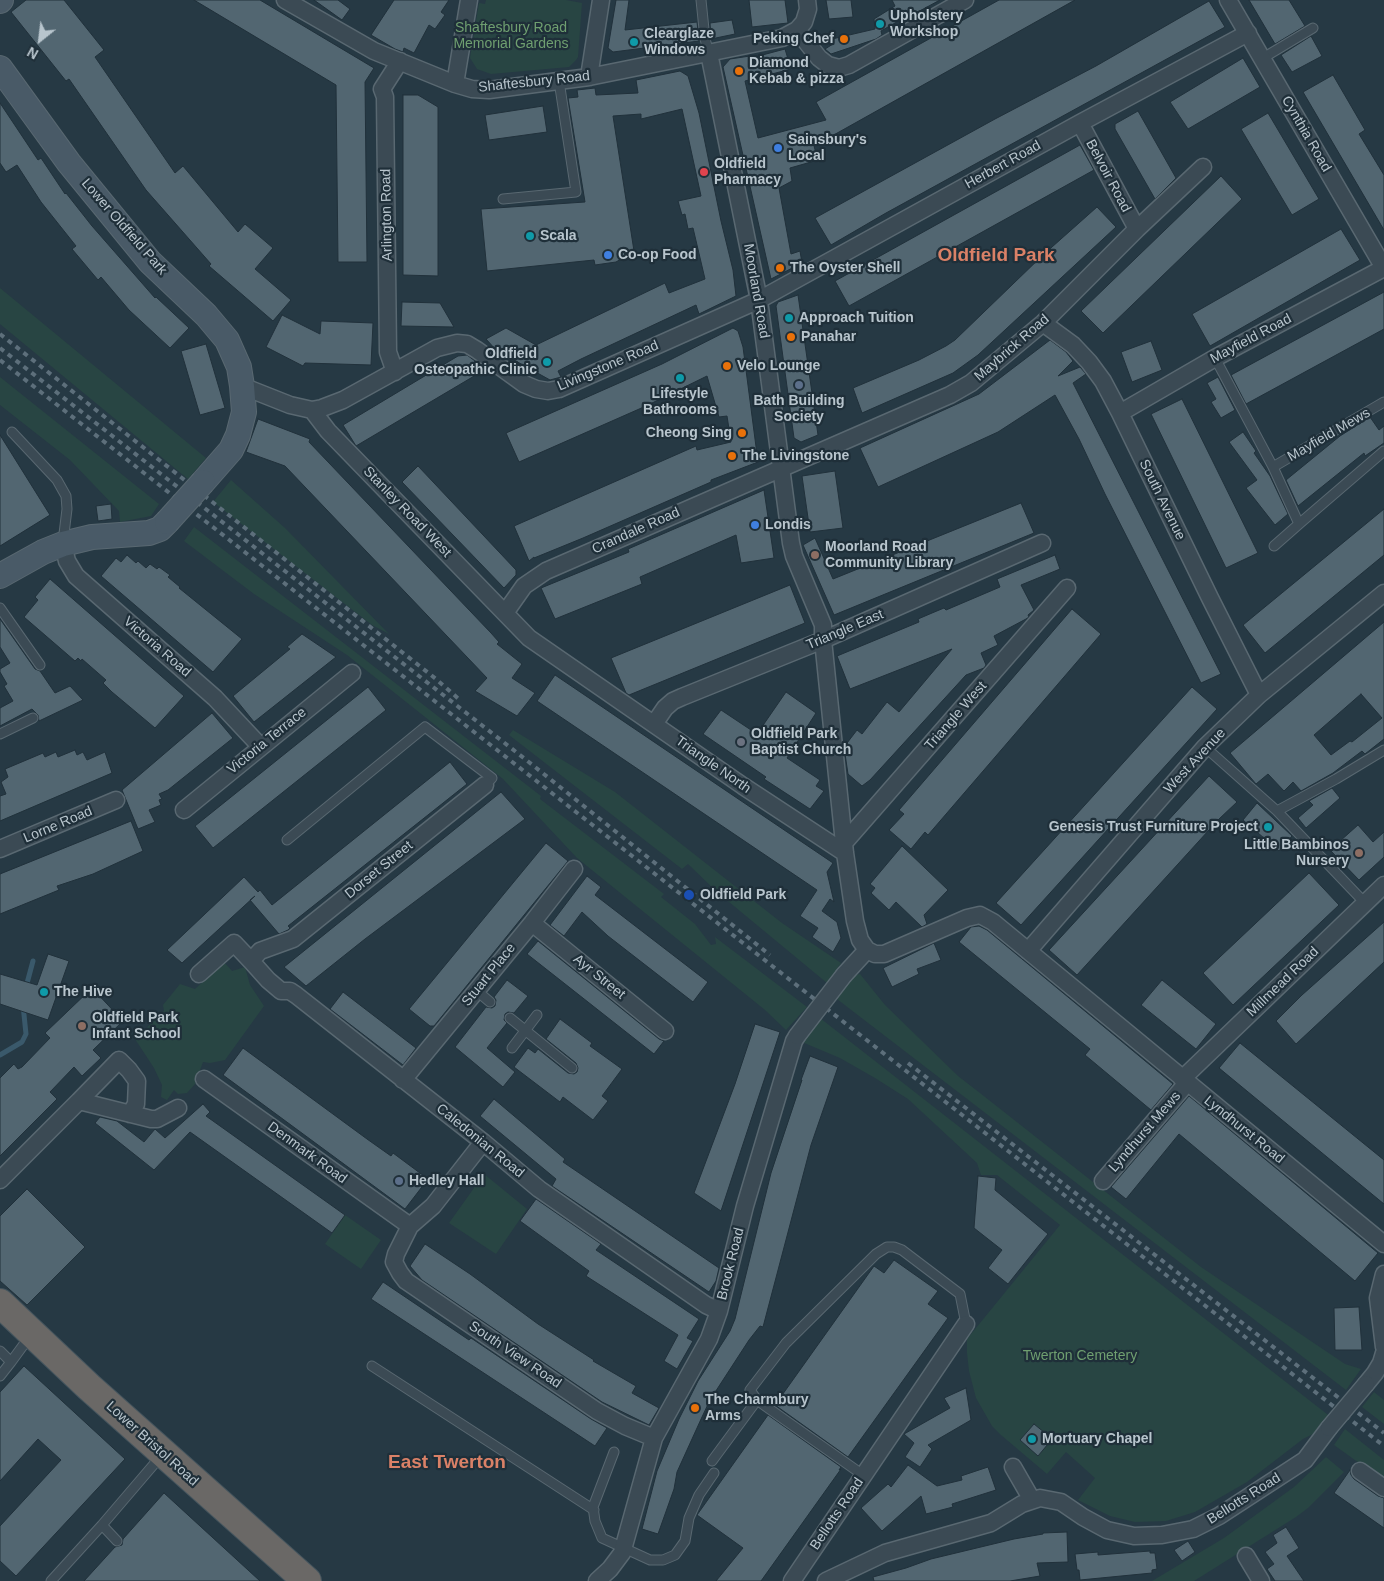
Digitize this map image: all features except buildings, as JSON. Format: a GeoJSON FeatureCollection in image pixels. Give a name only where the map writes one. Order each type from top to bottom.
{"type":"FeatureCollection","features":[{"type":"Feature","properties":{"kind":"highway","name":"Lower Bristol Road"},"geometry":{"type":"LineString","coordinates":[[0,1303],[162,1454],[307,1581]]}},
{"type":"Feature","properties":{"kind":"main road","name":"Lower Oldfield Park"},"geometry":{"type":"LineString","coordinates":[[0,68],[69,163],[150,262],[206,315],[227,340],[239,366],[242,386],[244,412],[238,435],[231,450],[160,529],[149,533],[92,537],[63,544]]}},
{"type":"Feature","properties":{"kind":"main road"},"geometry":{"type":"LineString","coordinates":[[0,576],[42,552],[63,544]]}},
{"type":"Feature","properties":{"kind":"street","name":"Shaftesbury Road"},"geometry":{"type":"LineString","coordinates":[[285,0],[374,51],[472,89],[490,90],[589,77],[782,38],[797,30]]}},
{"type":"Feature","properties":{"kind":"street"},"geometry":{"type":"LineString","coordinates":[[456,84],[469,0]]}},
{"type":"Feature","properties":{"kind":"street"},"geometry":{"type":"LineString","coordinates":[[589,77],[601,0]]}},
{"type":"Feature","properties":{"kind":"street"},"geometry":{"type":"LineString","coordinates":[[807,0],[808,9],[804,22],[797,30],[819,58],[828,65],[839,68],[849,65],[965,0]]}},
{"type":"Feature","properties":{"kind":"street","name":"Cynthia Road"},"geometry":{"type":"LineString","coordinates":[[1228,0],[1384,268]]}},
{"type":"Feature","properties":{"kind":"street","name":"Herbert Road"},"geometry":{"type":"LineString","coordinates":[[759,300],[1080,123],[1248,33]]}},
{"type":"Feature","properties":{"kind":"street","name":"Moorland Road"},"geometry":{"type":"LineString","coordinates":[[709,53],[759,300],[794,556],[823,625],[845,848]]}},
{"type":"Feature","properties":{"kind":"street","name":"Arlington Road"},"geometry":{"type":"LineString","coordinates":[[395,372],[388,352],[385,98],[382,90],[400,62]]}},
{"type":"Feature","properties":{"kind":"street","name":"Belvoir Road"},"geometry":{"type":"LineString","coordinates":[[1080,123],[1137,229]]}},
{"type":"Feature","properties":{"kind":"street","name":"Maybrick Road"},"geometry":{"type":"LineString","coordinates":[[781,468],[950,395],[971,383],[1042,323],[1203,167]]}},
{"type":"Feature","properties":{"kind":"street","name":"Mayfield Road"},"geometry":{"type":"LineString","coordinates":[[1120,413],[1215,358],[1384,268]]}},
{"type":"Feature","properties":{"kind":"street","name":"Livingstone Road"},"geometry":{"type":"LineString","coordinates":[[312,410],[343,400],[437,348],[448,344],[467,344],[524,384],[536,389],[548,391],[559,389],[759,300]]}},
{"type":"Feature","properties":{"kind":"street","name":"South Avenue"},"geometry":{"type":"LineString","coordinates":[[1042,323],[1073,346],[1089,362],[1103,381],[1259,695]]}},
{"type":"Feature","properties":{"kind":"street"},"geometry":{"type":"LineString","coordinates":[[242,386],[290,405],[312,410]]}},
{"type":"Feature","properties":{"kind":"street","name":"Stanley Road West"},"geometry":{"type":"LineString","coordinates":[[312,410],[328,431],[505,613]]}},
{"type":"Feature","properties":{"kind":"street","name":"Crandale Road"},"geometry":{"type":"LineString","coordinates":[[505,613],[524,586],[546,571],[781,468]]}},
{"type":"Feature","properties":{"kind":"street","name":"Triangle East"},"geometry":{"type":"LineString","coordinates":[[654,724],[665,708],[673,701],[823,640],[1042,543]]}},
{"type":"Feature","properties":{"kind":"street","name":"Victoria Road"},"geometry":{"type":"LineString","coordinates":[[63,544],[67,562],[76,576],[215,698],[260,746]]}},
{"type":"Feature","properties":{"kind":"street","name":"Triangle West"},"geometry":{"type":"LineString","coordinates":[[845,848],[1067,588]]}},
{"type":"Feature","properties":{"kind":"street","name":"West Avenue"},"geometry":{"type":"LineString","coordinates":[[1028,951],[1205,748],[1259,695],[1384,593]]}},
{"type":"Feature","properties":{"kind":"street","name":"Triangle North"},"geometry":{"type":"LineString","coordinates":[[505,613],[529,638],[743,786],[845,848]]}},
{"type":"Feature","properties":{"kind":"street","name":"Victoria Terrace"},"geometry":{"type":"LineString","coordinates":[[184,810],[260,746],[352,673]]}},
{"type":"Feature","properties":{"kind":"street","name":"Dorset Street"},"geometry":{"type":"LineString","coordinates":[[251,961],[260,951],[293,939],[489,781]]}},
{"type":"Feature","properties":{"kind":"street","name":"Lorne Road"},"geometry":{"type":"LineString","coordinates":[[0,849],[116,800]]}},
{"type":"Feature","properties":{"kind":"street"},"geometry":{"type":"LineString","coordinates":[[845,848],[855,921],[860,940],[867,950],[875,954],[884,954],[967,918],[980,915],[993,922],[1028,951]]}},
{"type":"Feature","properties":{"kind":"street","name":"Stuart Place"},"geometry":{"type":"LineString","coordinates":[[403,1080],[574,869]]}},
{"type":"Feature","properties":{"kind":"street","name":"Millmead Road"},"geometry":{"type":"LineString","coordinates":[[1185,1081],[1384,885]]}},
{"type":"Feature","properties":{"kind":"street","name":"Ayr Street"},"geometry":{"type":"LineString","coordinates":[[532,923],[665,1031]]}},
{"type":"Feature","properties":{"kind":"street","name":"Caledonian Road"},"geometry":{"type":"LineString","coordinates":[[199,974],[234,943],[268,980],[281,991],[290,991],[296,995],[483,1142],[539,1189],[706,1305],[719,1312]]}},
{"type":"Feature","properties":{"kind":"street","name":"Brook Road"},"geometry":{"type":"LineString","coordinates":[[597,1581],[616,1562],[624,1548],[654,1438],[709,1339],[719,1312],[746,1206],[794,1041],[844,975],[867,950]]}},
{"type":"Feature","properties":{"kind":"street","name":"Lyndhurst Road"},"geometry":{"type":"LineString","coordinates":[[1028,951],[1384,1244]]}},
{"type":"Feature","properties":{"kind":"street"},"geometry":{"type":"LineString","coordinates":[[0,1180],[119,1060],[137,1081],[136,1104],[130,1114]]}},
{"type":"Feature","properties":{"kind":"street","name":"Denmark Road"},"geometry":{"type":"LineString","coordinates":[[204,1078],[410,1226]]}},
{"type":"Feature","properties":{"kind":"street","name":"Lyndhurst Mews"},"geometry":{"type":"LineString","coordinates":[[1103,1181],[1185,1081]]}},
{"type":"Feature","properties":{"kind":"street"},"geometry":{"type":"LineString","coordinates":[[79,1101],[157,1119],[178,1108]]}},
{"type":"Feature","properties":{"kind":"street"},"geometry":{"type":"LineString","coordinates":[[410,1226],[433,1206],[483,1142]]}},
{"type":"Feature","properties":{"kind":"street","name":"South View Road"},"geometry":{"type":"LineString","coordinates":[[410,1226],[394,1262],[406,1281],[597,1411],[625,1426],[654,1438]]}},
{"type":"Feature","properties":{"kind":"street"},"geometry":{"type":"LineString","coordinates":[[1384,1274],[1378,1298],[1384,1347]]}},
{"type":"Feature","properties":{"kind":"street","name":"Bellotts Road"},"geometry":{"type":"LineString","coordinates":[[792,1581],[966,1324]]}},
{"type":"Feature","properties":{"kind":"street","name":"Bellotts Road"},"geometry":{"type":"LineString","coordinates":[[826,1581],[885,1553],[991,1523],[1022,1504],[1040,1498],[1061,1502],[1083,1517],[1108,1530],[1134,1536],[1162,1535],[1192,1529],[1219,1516],[1305,1460],[1375,1373],[1384,1353]]}},
{"type":"Feature","properties":{"kind":"street"},"geometry":{"type":"LineString","coordinates":[[1014,1467],[1032,1500]]}},
{"type":"Feature","properties":{"kind":"street"},"geometry":{"type":"LineString","coordinates":[[1360,1471],[1384,1488]]}},
{"type":"Feature","properties":{"kind":"street"},"geometry":{"type":"LineString","coordinates":[[1246,1556],[1261,1581]]}},
{"type":"Feature","properties":{"kind":"lane"},"geometry":{"type":"LineString","coordinates":[[702,0],[705,39],[709,53]]}},
{"type":"Feature","properties":{"kind":"lane"},"geometry":{"type":"LineString","coordinates":[[1263,58],[1313,28]]}},
{"type":"Feature","properties":{"kind":"lane"},"geometry":{"type":"LineString","coordinates":[[503,199],[576,192],[559,81]]}},
{"type":"Feature","properties":{"kind":"lane","name":"Mayfield Mews"},"geometry":{"type":"LineString","coordinates":[[1215,358],[1273,467],[1299,524]]}},
{"type":"Feature","properties":{"kind":"lane","name":"Mayfield Mews"},"geometry":{"type":"LineString","coordinates":[[1273,467],[1384,402]]}},
{"type":"Feature","properties":{"kind":"lane"},"geometry":{"type":"LineString","coordinates":[[12,432],[57,480],[66,496],[67,509],[63,544]]}},
{"type":"Feature","properties":{"kind":"lane"},"geometry":{"type":"LineString","coordinates":[[1274,546],[1384,451]]}},
{"type":"Feature","properties":{"kind":"lane"},"geometry":{"type":"LineString","coordinates":[[0,608],[40,665]]}},
{"type":"Feature","properties":{"kind":"lane"},"geometry":{"type":"LineString","coordinates":[[0,734],[33,718]]}},
{"type":"Feature","properties":{"kind":"lane"},"geometry":{"type":"LineString","coordinates":[[287,840],[425,727],[489,781]]}},
{"type":"Feature","properties":{"kind":"lane"},"geometry":{"type":"LineString","coordinates":[[1205,748],[1277,811],[1365,902]]}},
{"type":"Feature","properties":{"kind":"lane"},"geometry":{"type":"LineString","coordinates":[[1277,811],[1336,780],[1384,750]]}},
{"type":"Feature","properties":{"kind":"lane"},"geometry":{"type":"LineString","coordinates":[[477,990],[490,1002]]}},
{"type":"Feature","properties":{"kind":"lane"},"geometry":{"type":"LineString","coordinates":[[512,1048],[537,1016]]}},
{"type":"Feature","properties":{"kind":"lane"},"geometry":{"type":"LineString","coordinates":[[510,1018],[572,1068]]}},
{"type":"Feature","properties":{"kind":"lane"},"geometry":{"type":"LineString","coordinates":[[863,1474],[757,1400],[750,1390],[786,1343],[876,1254],[888,1247],[902,1250],[960,1294],[966,1324]]}},
{"type":"Feature","properties":{"kind":"lane"},"geometry":{"type":"LineString","coordinates":[[0,1376],[32,1334]]}},
{"type":"Feature","properties":{"kind":"lane"},"geometry":{"type":"LineString","coordinates":[[0,1351],[11,1362]]}},
{"type":"Feature","properties":{"kind":"lane"},"geometry":{"type":"LineString","coordinates":[[372,1366],[594,1510]]}},
{"type":"Feature","properties":{"kind":"lane"},"geometry":{"type":"LineString","coordinates":[[712,1461],[757,1400]]}},
{"type":"Feature","properties":{"kind":"lane"},"geometry":{"type":"LineString","coordinates":[[614,1452],[594,1510],[594,1521],[602,1538],[650,1560],[662,1560],[675,1555],[685,1541],[689,1518],[699,1495],[714,1473]]}},
{"type":"Feature","properties":{"kind":"lane"},"geometry":{"type":"LineString","coordinates":[[51,1581],[102,1525],[162,1454]]}},
{"type":"Feature","properties":{"kind":"lane"},"geometry":{"type":"LineString","coordinates":[[102,1525],[117,1541]]}},
{"type":"Feature","properties":{"kind":"green space","name":"Shaftesbury Road Memorial Gardens"},"geometry":{"type":"Polygon","coordinates":[[[486,0],[566,0],[582,3],[578,57],[569,67],[491,74],[477,69],[470,58],[479,3],[485,4],[486,0]]]}},
{"type":"Feature","properties":{"kind":"green space"},"geometry":{"type":"Polygon","coordinates":[[[0,288],[206,458],[188,479],[0,324],[0,288]]]}},
{"type":"Feature","properties":{"kind":"green space"},"geometry":{"type":"Polygon","coordinates":[[[0,377],[159,504],[151,516],[120,522],[119,511],[70,460],[0,405],[0,377]]]}},
{"type":"Feature","properties":{"kind":"green space"},"geometry":{"type":"Polygon","coordinates":[[[231,480],[285,528],[389,634],[372,625],[213,502],[231,480]]]}},
{"type":"Feature","properties":{"kind":"green space"},"geometry":{"type":"Polygon","coordinates":[[[194,527],[541,796],[540,799],[664,894],[661,897],[695,924],[711,945],[716,944],[715,937],[807,1007],[786,1030],[765,1010],[577,858],[503,779],[347,655],[254,594],[184,541],[194,527]]]}},
{"type":"Feature","properties":{"kind":"green space"},"geometry":{"type":"Polygon","coordinates":[[[513,730],[615,792],[782,923],[841,963],[827,983],[717,892],[688,864],[682,869],[509,735],[513,730]]]}},
{"type":"Feature","properties":{"kind":"green space"},"geometry":{"type":"Polygon","coordinates":[[[224,962],[232,971],[245,967],[250,985],[264,1006],[225,1060],[210,1063],[203,1062],[195,1084],[187,1093],[178,1094],[174,1090],[167,1100],[161,1097],[162,1085],[154,1068],[135,1039],[164,1011],[163,1005],[180,984],[195,989],[224,962]]]}},
{"type":"Feature","properties":{"kind":"green space"},"geometry":{"type":"Polygon","coordinates":[[[860,974],[885,1005],[958,1076],[1201,1267],[1345,1364],[1361,1369],[1346,1390],[833,996],[850,976],[860,974]]]}},
{"type":"Feature","properties":{"kind":"green space","name":"Twerton Cemetery"},"geometry":{"type":"Polygon","coordinates":[[[820,1018],[1332,1418],[1319,1431],[1303,1439],[1247,1482],[1195,1512],[1166,1521],[1135,1522],[1110,1516],[1078,1500],[1095,1478],[1066,1452],[1047,1474],[1001,1435],[992,1426],[976,1398],[969,1371],[967,1353],[967,1339],[1060,1225],[997,1175],[981,1175],[977,1163],[908,1099],[840,1058],[802,1042],[820,1018]]]}},
{"type":"Feature","properties":{"kind":"green space"},"geometry":{"type":"Polygon","coordinates":[[[484,1174],[527,1209],[496,1254],[449,1223],[484,1174]]]}},
{"type":"Feature","properties":{"kind":"green space"},"geometry":{"type":"Polygon","coordinates":[[[345,1215],[381,1240],[361,1269],[325,1244],[345,1215]]]}},
{"type":"Feature","properties":{"kind":"green space"},"geometry":{"type":"Polygon","coordinates":[[[1374,1392],[1384,1400],[1384,1424],[1362,1407],[1374,1392]]]}},
{"type":"Feature","properties":{"kind":"green space"},"geometry":{"type":"Polygon","coordinates":[[[1345,1429],[1384,1460],[1384,1481],[1334,1445],[1345,1429]]]}},
{"type":"Feature","properties":{"kind":"green space"},"geometry":{"type":"Polygon","coordinates":[[[1326,1457],[1344,1472],[1308,1508],[1296,1517],[1194,1581],[1152,1581],[1224,1538],[1294,1487],[1326,1457]]]}},
{"type":"Feature","properties":{"kind":"waterway"},"geometry":{"type":"LineString","coordinates":[[26,987],[33,961]]}},
{"type":"Feature","properties":{"kind":"waterway"},"geometry":{"type":"LineString","coordinates":[[0,1055],[22,1042],[26,1034],[23,1005]]}},
{"type":"Feature","properties":{"kind":"railway"},"geometry":{"type":"LineString","coordinates":[[0,334],[436,679],[461,701]]}},
{"type":"Feature","properties":{"kind":"railway"},"geometry":{"type":"LineString","coordinates":[[0,348],[525,759],[770,955]]}},
{"type":"Feature","properties":{"kind":"railway"},"geometry":{"type":"LineString","coordinates":[[0,360],[1384,1446]]}},
{"type":"Feature","properties":{"kind":"railway"},"geometry":{"type":"LineString","coordinates":[[908,1063],[1384,1433]]}},
{"type":"Feature","properties":{"kind":"place","name":"Upholstery Workshop"},"geometry":{"type":"Point","coordinates":[880,24]}},
{"type":"Feature","properties":{"kind":"place","name":"Peking Chef"},"geometry":{"type":"Point","coordinates":[844,39]}},
{"type":"Feature","properties":{"kind":"place","name":"Clearglaze Windows"},"geometry":{"type":"Point","coordinates":[634,42]}},
{"type":"Feature","properties":{"kind":"place","name":"Diamond Kebab & pizza"},"geometry":{"type":"Point","coordinates":[739,71]}},
{"type":"Feature","properties":{"kind":"place","name":"Sainsbury's Local"},"geometry":{"type":"Point","coordinates":[778,148]}},
{"type":"Feature","properties":{"kind":"place","name":"Oldfield Pharmacy"},"geometry":{"type":"Point","coordinates":[704,172]}},
{"type":"Feature","properties":{"kind":"place","name":"Scala"},"geometry":{"type":"Point","coordinates":[530,236]}},
{"type":"Feature","properties":{"kind":"place","name":"Co-op Food"},"geometry":{"type":"Point","coordinates":[608,255]}},
{"type":"Feature","properties":{"kind":"place","name":"The Oyster Shell"},"geometry":{"type":"Point","coordinates":[780,268]}},
{"type":"Feature","properties":{"kind":"place","name":"Approach Tuition"},"geometry":{"type":"Point","coordinates":[789,318]}},
{"type":"Feature","properties":{"kind":"place","name":"Panahar"},"geometry":{"type":"Point","coordinates":[791,337]}},
{"type":"Feature","properties":{"kind":"place","name":"Oldfield Osteopathic Clinic"},"geometry":{"type":"Point","coordinates":[547,362]}},
{"type":"Feature","properties":{"kind":"place","name":"Velo Lounge"},"geometry":{"type":"Point","coordinates":[727,366]}},
{"type":"Feature","properties":{"kind":"place","name":"Lifestyle Bathrooms"},"geometry":{"type":"Point","coordinates":[680,378]}},
{"type":"Feature","properties":{"kind":"place","name":"Bath Building Society"},"geometry":{"type":"Point","coordinates":[799,385]}},
{"type":"Feature","properties":{"kind":"place","name":"Cheong Sing"},"geometry":{"type":"Point","coordinates":[742,433]}},
{"type":"Feature","properties":{"kind":"place","name":"The Livingstone"},"geometry":{"type":"Point","coordinates":[732,456]}},
{"type":"Feature","properties":{"kind":"place","name":"Londis"},"geometry":{"type":"Point","coordinates":[755,525]}},
{"type":"Feature","properties":{"kind":"place","name":"Moorland Road Community Library"},"geometry":{"type":"Point","coordinates":[815,555]}},
{"type":"Feature","properties":{"kind":"place","name":"Oldfield Park Baptist Church"},"geometry":{"type":"Point","coordinates":[741,742]}},
{"type":"Feature","properties":{"kind":"place","name":"Genesis Trust Furniture Project"},"geometry":{"type":"Point","coordinates":[1268,827]}},
{"type":"Feature","properties":{"kind":"place","name":"Little Bambinos Nursery"},"geometry":{"type":"Point","coordinates":[1359,853]}},
{"type":"Feature","properties":{"kind":"place","name":"Oldfield Park"},"geometry":{"type":"Point","coordinates":[689,895]}},
{"type":"Feature","properties":{"kind":"place","name":"The Hive"},"geometry":{"type":"Point","coordinates":[44,992]}},
{"type":"Feature","properties":{"kind":"place","name":"Oldfield Park Infant School"},"geometry":{"type":"Point","coordinates":[82,1026]}},
{"type":"Feature","properties":{"kind":"place","name":"Hedley Hall"},"geometry":{"type":"Point","coordinates":[399,1181]}},
{"type":"Feature","properties":{"kind":"place","name":"The Charmbury Arms"},"geometry":{"type":"Point","coordinates":[695,1408]}},
{"type":"Feature","properties":{"kind":"place","name":"Mortuary Chapel"},"geometry":{"type":"Point","coordinates":[1032,1439]}},
{"type":"Feature","properties":{"kind":"district","name":"Oldfield Park"},"geometry":{"type":"Point","coordinates":[996,256]}},
{"type":"Feature","properties":{"kind":"district","name":"East Twerton"},"geometry":{"type":"Point","coordinates":[447,1463]}}]}
